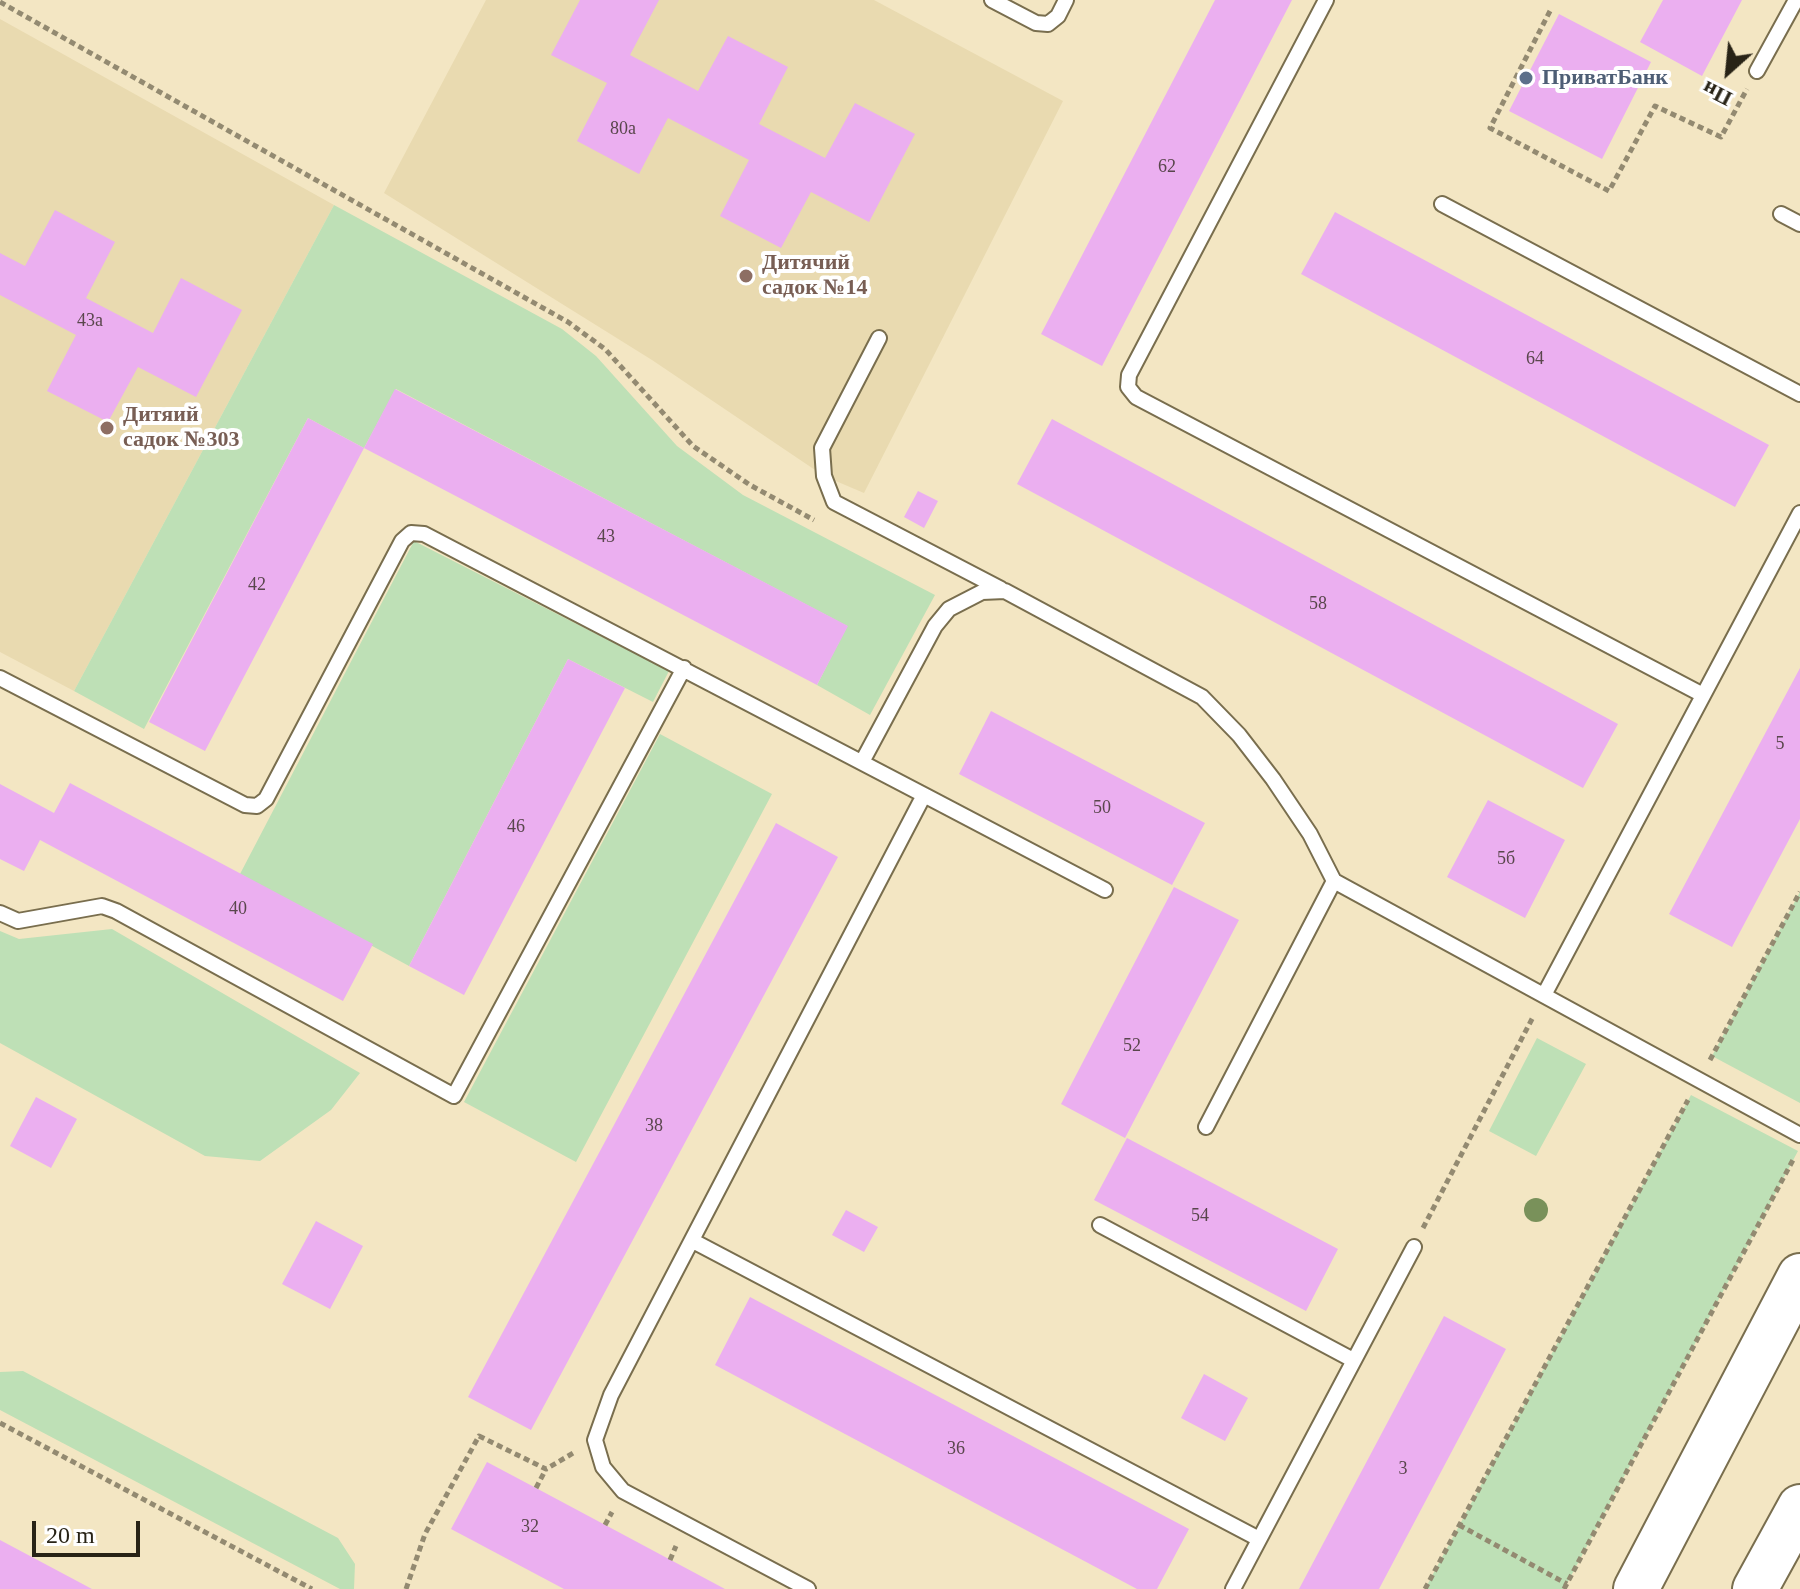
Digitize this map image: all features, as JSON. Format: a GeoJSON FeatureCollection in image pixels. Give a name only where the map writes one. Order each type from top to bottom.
{"type":"FeatureCollection","features":[{"type":"Feature","properties":{"kind":"main road"},"geometry":{"type":"LineString","coordinates":[[1636,1589],[1800,1276]]}},
{"type":"Feature","properties":{"kind":"main road"},"geometry":{"type":"LineString","coordinates":[[1755,1589],[1799,1513]]}},
{"type":"Feature","properties":{"kind":"lane"},"geometry":{"type":"LineString","coordinates":[[992,0],[1036,23],[1048,24],[1066,0]]}},
{"type":"Feature","properties":{"kind":"lane"},"geometry":{"type":"LineString","coordinates":[[1326,0],[1129,375],[1128,387],[1150,404],[1703,695]]}},
{"type":"Feature","properties":{"kind":"lane"},"geometry":{"type":"LineString","coordinates":[[1757,71],[1796,0]]}},
{"type":"Feature","properties":{"kind":"lane"},"geometry":{"type":"LineString","coordinates":[[1442,204],[1800,394]]}},
{"type":"Feature","properties":{"kind":"lane"},"geometry":{"type":"LineString","coordinates":[[1781,214],[1800,224]]}},
{"type":"Feature","properties":{"kind":"lane"},"geometry":{"type":"LineString","coordinates":[[879,338],[822,448],[824,476],[834,502],[1202,697],[1239,735],[1273,779],[1310,834],[1334,881],[1800,1135]]}},
{"type":"Feature","properties":{"kind":"lane"},"geometry":{"type":"LineString","coordinates":[[1544,995],[1800,513]]}},
{"type":"Feature","properties":{"kind":"lane"},"geometry":{"type":"LineString","coordinates":[[0,678],[245,805],[257,806],[266,799],[402,541],[411,533],[424,534],[1105,890]]}},
{"type":"Feature","properties":{"kind":"lane"},"geometry":{"type":"LineString","coordinates":[[862,762],[935,626],[949,609],[982,592],[1005,591]]}},
{"type":"Feature","properties":{"kind":"lane"},"geometry":{"type":"LineString","coordinates":[[0,913],[18,921],[102,906],[116,911],[454,1096],[684,668]]}},
{"type":"Feature","properties":{"kind":"lane"},"geometry":{"type":"LineString","coordinates":[[808,1589],[623,1491],[603,1467],[595,1440],[611,1395],[924,795]]}},
{"type":"Feature","properties":{"kind":"lane"},"geometry":{"type":"LineString","coordinates":[[1206,1127],[1334,881]]}},
{"type":"Feature","properties":{"kind":"lane"},"geometry":{"type":"LineString","coordinates":[[1100,1225],[1353,1360]]}},
{"type":"Feature","properties":{"kind":"lane"},"geometry":{"type":"LineString","coordinates":[[693,1241],[1259,1539]]}},
{"type":"Feature","properties":{"kind":"lane"},"geometry":{"type":"LineString","coordinates":[[1233,1589],[1414,1247]]}},
{"type":"Feature","properties":{"kind":"path"},"geometry":{"type":"LineString","coordinates":[[0,2],[568,322],[605,349],[693,446],[750,485],[816,521]]}},
{"type":"Feature","properties":{"kind":"path"},"geometry":{"type":"LineString","coordinates":[[1550,11],[1490,128],[1609,191],[1655,106],[1721,137],[1757,71]]}},
{"type":"Feature","properties":{"kind":"path"},"geometry":{"type":"LineString","coordinates":[[1425,1589],[1800,892]]}},
{"type":"Feature","properties":{"kind":"path"},"geometry":{"type":"LineString","coordinates":[[1414,1247],[1544,995]]}},
{"type":"Feature","properties":{"kind":"path"},"geometry":{"type":"LineString","coordinates":[[1459,1525],[1565,1586],[1798,1151]]}},
{"type":"Feature","properties":{"kind":"path"},"geometry":{"type":"LineString","coordinates":[[0,1423],[312,1589]]}},
{"type":"Feature","properties":{"kind":"path"},"geometry":{"type":"LineString","coordinates":[[406,1589],[425,1534],[479,1436],[546,1469]]}},
{"type":"Feature","properties":{"kind":"path"},"geometry":{"type":"LineString","coordinates":[[536,1488],[546,1469],[595,1440]]}},
{"type":"Feature","properties":{"kind":"shaded area","name":"Дитячий садок №14"},"geometry":{"type":"Polygon","coordinates":[[[486,0],[874,0],[1063,101],[864,493],[824,476],[652,360],[384,193],[486,0]]]}},
{"type":"Feature","properties":{"kind":"shaded area","name":"Дитяий садок №303"},"geometry":{"type":"Polygon","coordinates":[[[0,19],[334,205],[74,691],[0,652],[0,19]]]}},
{"type":"Feature","properties":{"kind":"green space"},"geometry":{"type":"Polygon","coordinates":[[[334,205],[562,329],[596,356],[677,446],[743,495],[935,595],[870,715],[817,685],[847,626],[396,389],[364,448],[308,418],[144,729],[74,691],[334,205]]]}},
{"type":"Feature","properties":{"kind":"green space"},"geometry":{"type":"Polygon","coordinates":[[[414,541],[669,671],[653,702],[568,659],[409,966],[240,874],[414,541]]]}},
{"type":"Feature","properties":{"kind":"green space"},"geometry":{"type":"Polygon","coordinates":[[[660,734],[772,794],[576,1162],[464,1102],[660,734]]]}},
{"type":"Feature","properties":{"kind":"green space"},"geometry":{"type":"Polygon","coordinates":[[[1800,892],[1800,1103],[1712,1056],[1800,892]]]}},
{"type":"Feature","properties":{"kind":"green space"},"geometry":{"type":"Polygon","coordinates":[[[112,929],[360,1073],[331,1110],[260,1161],[205,1156],[0,1043],[0,931],[19,939],[112,929]]]}},
{"type":"Feature","properties":{"kind":"green space"},"geometry":{"type":"Polygon","coordinates":[[[1537,1038],[1586,1064],[1536,1156],[1489,1131],[1537,1038]]]}},
{"type":"Feature","properties":{"kind":"green space"},"geometry":{"type":"Polygon","coordinates":[[[1691,1095],[1798,1151],[1564,1589],[1425,1589],[1691,1095]]]}},
{"type":"Feature","properties":{"kind":"green space"},"geometry":{"type":"Polygon","coordinates":[[[23,1371],[338,1538],[355,1564],[354,1589],[340,1589],[0,1410],[0,1372],[23,1371]]]}},
{"type":"Feature","properties":{"kind":"building"},"geometry":{"type":"Polygon","coordinates":[[[580,0],[659,0],[630,55],[698,91],[728,36],[788,67],[759,124],[825,158],[855,103],[915,134],[869,222],[811,192],[781,248],[720,216],[749,160],[668,118],[639,174],[577,141],[607,83],[551,55],[580,0]]]}},
{"type":"Feature","properties":{"kind":"building"},"geometry":{"type":"Polygon","coordinates":[[[1215,0],[1292,0],[1102,366],[1041,334],[1215,0]]]}},
{"type":"Feature","properties":{"kind":"building"},"geometry":{"type":"Polygon","coordinates":[[[1663,0],[1742,0],[1702,76],[1640,42],[1663,0]]]}},
{"type":"Feature","properties":{"kind":"building"},"geometry":{"type":"Polygon","coordinates":[[[1559,14],[1651,62],[1602,159],[1509,111],[1559,14]]]}},
{"type":"Feature","properties":{"kind":"building"},"geometry":{"type":"Polygon","coordinates":[[[55,210],[115,242],[86,298],[153,333],[181,278],[242,310],[196,397],[138,367],[108,422],[47,391],[76,335],[0,295],[0,253],[25,266],[55,210]]]}},
{"type":"Feature","properties":{"kind":"building"},"geometry":{"type":"Polygon","coordinates":[[[1335,212],[1769,445],[1735,507],[1301,274],[1335,212]]]}},
{"type":"Feature","properties":{"kind":"building"},"geometry":{"type":"Polygon","coordinates":[[[395,389],[848,626],[817,685],[364,448],[395,389]]]}},
{"type":"Feature","properties":{"kind":"building"},"geometry":{"type":"Polygon","coordinates":[[[308,418],[364,448],[205,751],[149,722],[308,418]]]}},
{"type":"Feature","properties":{"kind":"building"},"geometry":{"type":"Polygon","coordinates":[[[1052,419],[1618,724],[1583,788],[1017,484],[1052,419]]]}},
{"type":"Feature","properties":{"kind":"building"},"geometry":{"type":"Polygon","coordinates":[[[918,491],[938,501],[924,528],[904,517],[918,491]]]}},
{"type":"Feature","properties":{"kind":"building"},"geometry":{"type":"Polygon","coordinates":[[[568,659],[625,688],[464,995],[409,966],[568,659]]]}},
{"type":"Feature","properties":{"kind":"building"},"geometry":{"type":"Polygon","coordinates":[[[1800,668],[1800,819],[1732,947],[1669,914],[1800,668]]]}},
{"type":"Feature","properties":{"kind":"building"},"geometry":{"type":"Polygon","coordinates":[[[991,711],[1205,823],[1172,885],[959,774],[991,711]]]}},
{"type":"Feature","properties":{"kind":"building"},"geometry":{"type":"Polygon","coordinates":[[[70,783],[373,944],[343,1001],[40,840],[24,871],[0,859],[0,784],[54,813],[70,783]]]}},
{"type":"Feature","properties":{"kind":"building"},"geometry":{"type":"Polygon","coordinates":[[[1488,800],[1565,840],[1525,918],[1447,877],[1488,800]]]}},
{"type":"Feature","properties":{"kind":"building"},"geometry":{"type":"Polygon","coordinates":[[[776,823],[838,857],[531,1430],[468,1397],[776,823]]]}},
{"type":"Feature","properties":{"kind":"building"},"geometry":{"type":"Polygon","coordinates":[[[1174,887],[1239,920],[1125,1138],[1061,1104],[1174,887]]]}},
{"type":"Feature","properties":{"kind":"building"},"geometry":{"type":"Polygon","coordinates":[[[36,1097],[77,1119],[51,1168],[10,1146],[36,1097]]]}},
{"type":"Feature","properties":{"kind":"building"},"geometry":{"type":"Polygon","coordinates":[[[1127,1138],[1338,1249],[1306,1311],[1094,1200],[1127,1138]]]}},
{"type":"Feature","properties":{"kind":"building"},"geometry":{"type":"Polygon","coordinates":[[[846,1210],[878,1227],[864,1252],[832,1235],[846,1210]]]}},
{"type":"Feature","properties":{"kind":"building"},"geometry":{"type":"Polygon","coordinates":[[[316,1221],[363,1246],[330,1309],[282,1284],[316,1221]]]}},
{"type":"Feature","properties":{"kind":"building"},"geometry":{"type":"Polygon","coordinates":[[[750,1297],[1189,1529],[1157,1589],[1137,1589],[715,1365],[750,1297]]]}},
{"type":"Feature","properties":{"kind":"building"},"geometry":{"type":"Polygon","coordinates":[[[1444,1316],[1506,1349],[1379,1589],[1299,1589],[1444,1316]]]}},
{"type":"Feature","properties":{"kind":"building"},"geometry":{"type":"Polygon","coordinates":[[[1204,1374],[1248,1398],[1225,1441],[1181,1418],[1204,1374]]]}},
{"type":"Feature","properties":{"kind":"building"},"geometry":{"type":"Polygon","coordinates":[[[487,1462],[725,1589],[564,1589],[451,1529],[487,1462]]]}},
{"type":"Feature","properties":{"kind":"building"},"geometry":{"type":"Polygon","coordinates":[[[0,1540],[92,1589],[0,1589],[0,1540]]]}},
{"type":"Feature","properties":{"kind":"place","name":"ПриватБанк"},"geometry":{"type":"Point","coordinates":[1526,78]}},
{"type":"Feature","properties":{"kind":"place","name":"Дитячий садок №14"},"geometry":{"type":"Point","coordinates":[746,276]}},
{"type":"Feature","properties":{"kind":"place","name":"Дитяий садок №303"},"geometry":{"type":"Point","coordinates":[107,428]}}]}
